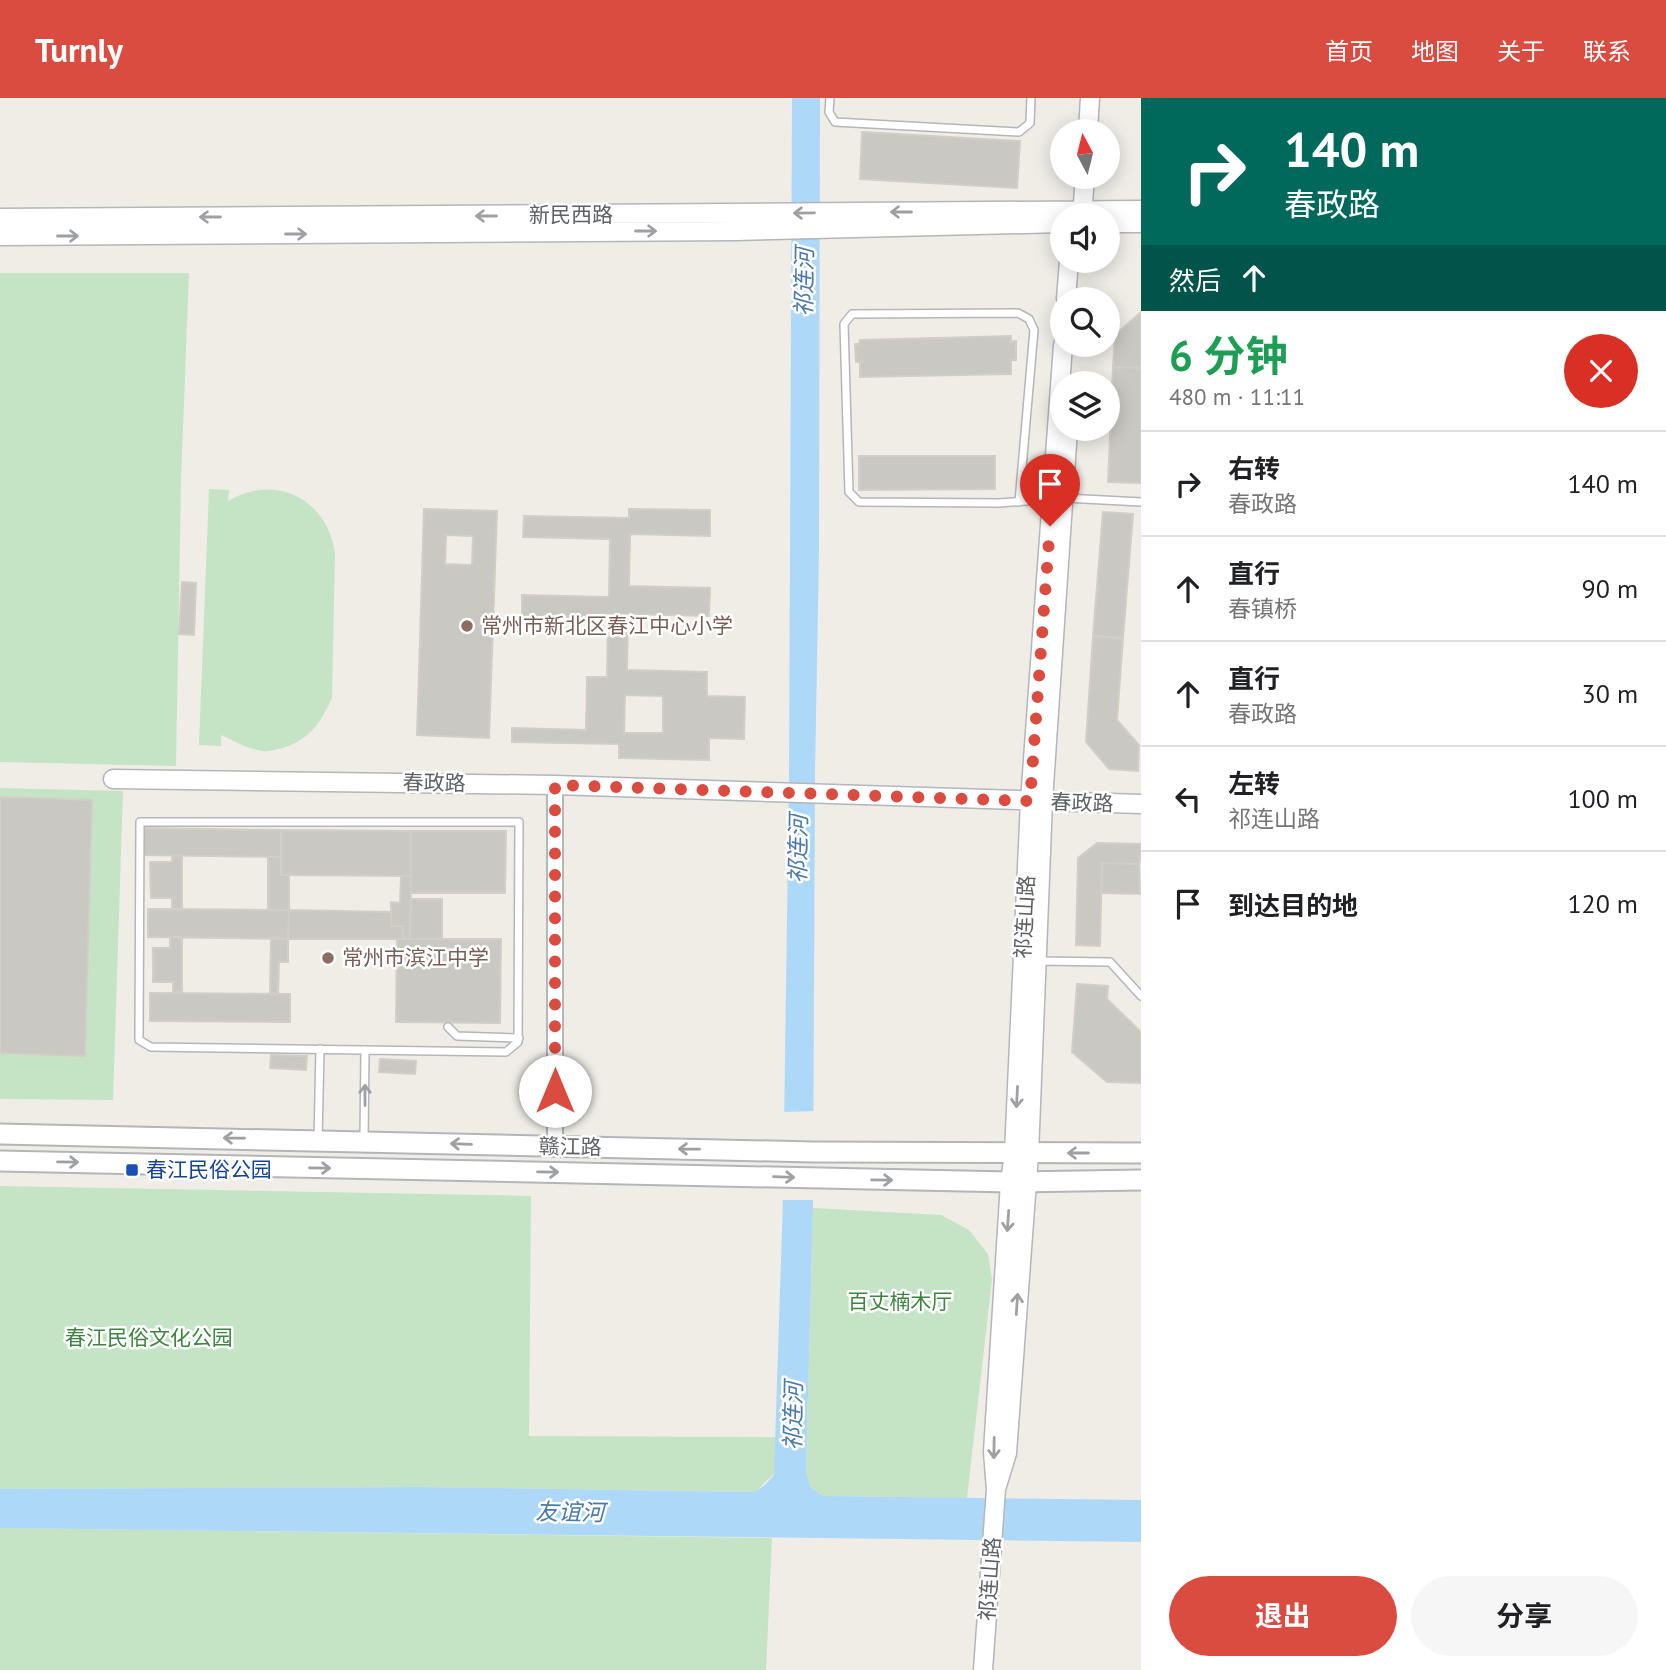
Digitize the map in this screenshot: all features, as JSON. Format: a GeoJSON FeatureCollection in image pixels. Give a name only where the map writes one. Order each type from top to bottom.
{"type":"FeatureCollection","features":[{"type":"Feature","properties":{"kind":"main road","name":"赣江路"},"geometry":{"type":"LineString","coordinates":[[0,1134],[813,1152],[1141,1153]]}},
{"type":"Feature","properties":{"kind":"main road","name":"赣江路"},"geometry":{"type":"LineString","coordinates":[[0,1161],[1018,1182],[1141,1180]]}},
{"type":"Feature","properties":{"kind":"street"},"geometry":{"type":"LineString","coordinates":[[1079,119],[1080,98]]}},
{"type":"Feature","properties":{"kind":"street"},"geometry":{"type":"LineString","coordinates":[[1089,119],[1090,98]]}},
{"type":"Feature","properties":{"kind":"street","name":"新民西路"},"geometry":{"type":"LineString","coordinates":[[1120,212],[1141,210]]}},
{"type":"Feature","properties":{"kind":"street","name":"新民西路"},"geometry":{"type":"LineString","coordinates":[[0,236],[1050,216]]}},
{"type":"Feature","properties":{"kind":"street","name":"新民西路"},"geometry":{"type":"LineString","coordinates":[[0,218],[775,222]]}},
{"type":"Feature","properties":{"kind":"street"},"geometry":{"type":"LineString","coordinates":[[1120,223],[1141,223]]}},
{"type":"Feature","properties":{"kind":"street","name":"祁连山路"},"geometry":{"type":"LineString","coordinates":[[1021,1153],[1036,801],[1057,498],[1063,357]]}},
{"type":"Feature","properties":{"kind":"street","name":"祁连山路"},"geometry":{"type":"LineString","coordinates":[[1057,498],[1066,441]]}},
{"type":"Feature","properties":{"kind":"street","name":"春政路"},"geometry":{"type":"LineString","coordinates":[[113,779],[555,785],[1141,804]]}},
{"type":"Feature","properties":{"kind":"street"},"geometry":{"type":"LineString","coordinates":[[555,785],[555,1147]]}},
{"type":"Feature","properties":{"kind":"street","name":"祁连山路"},"geometry":{"type":"LineString","coordinates":[[983,1670],[996,1489],[1007,1453],[1018,1182],[1036,961],[1036,801]]}},
{"type":"Feature","properties":{"kind":"lane"},"geometry":{"type":"LineString","coordinates":[[830,98],[829,112],[835,122],[1019,132],[1030,123],[1031,98]]}},
{"type":"Feature","properties":{"kind":"lane"},"geometry":{"type":"LineString","coordinates":[[1019,502],[1034,330],[1029,319],[1018,313],[852,314],[844,324],[849,492],[859,502],[1019,502],[1057,498],[1141,502]]}},
{"type":"Feature","properties":{"kind":"lane"},"geometry":{"type":"LineString","coordinates":[[140,822],[519,822],[519,1038],[506,1052],[151,1047],[139,1040],[140,822]]}},
{"type":"Feature","properties":{"kind":"lane"},"geometry":{"type":"LineString","coordinates":[[1036,961],[1110,962],[1141,996]]}},
{"type":"Feature","properties":{"kind":"lane"},"geometry":{"type":"LineString","coordinates":[[448,1027],[457,1036],[519,1038]]}},
{"type":"Feature","properties":{"kind":"lane"},"geometry":{"type":"LineString","coordinates":[[318,1140],[320,1049]]}},
{"type":"Feature","properties":{"kind":"lane"},"geometry":{"type":"LineString","coordinates":[[365,1050],[365,1141]]}},
{"type":"Feature","properties":{"kind":"green space"},"geometry":{"type":"Polygon","coordinates":[[[0,273],[189,273],[181,480],[176,766],[0,762],[0,273]]]}},
{"type":"Feature","properties":{"kind":"green space"},"geometry":{"type":"Polygon","coordinates":[[[209,489],[229,490],[228,501],[246,493],[264,490],[281,491],[296,496],[310,505],[322,518],[335,553],[332,698],[323,716],[305,737],[270,751],[246,747],[221,735],[221,746],[199,745],[209,489]]]}},
{"type":"Feature","properties":{"kind":"green space"},"geometry":{"type":"Polygon","coordinates":[[[0,788],[123,791],[113,1100],[0,1099],[0,788]]]}},
{"type":"Feature","properties":{"kind":"green space","name":"春江民俗文化公园"},"geometry":{"type":"Polygon","coordinates":[[[0,1186],[531,1196],[529,1436],[777,1437],[774,1474],[755,1492],[419,1487],[0,1489],[0,1186]]]}},
{"type":"Feature","properties":{"kind":"green space","name":"百丈楠木厅"},"geometry":{"type":"Polygon","coordinates":[[[813,1208],[941,1215],[969,1230],[988,1254],[992,1279],[967,1498],[823,1496],[811,1488],[806,1473],[813,1208]]]}},
{"type":"Feature","properties":{"kind":"green space"},"geometry":{"type":"Polygon","coordinates":[[[0,1528],[772,1538],[766,1670],[0,1670],[0,1528]]]}},
{"type":"Feature","properties":{"kind":"water"},"geometry":{"type":"Polygon","coordinates":[[[792,98],[820,98],[813,1208],[806,1473],[811,1488],[823,1496],[1141,1500],[1141,1542],[0,1528],[0,1489],[419,1487],[754,1492],[774,1475],[783,1198],[789,779],[792,98]]]}},
{"type":"Feature","properties":{"kind":"pier"},"geometry":{"type":"Polygon","coordinates":[[[817,1111],[816,1200],[780,1200],[781,1112],[817,1111]]]}},
{"type":"Feature","properties":{"kind":"building"},"geometry":{"type":"Polygon","coordinates":[[[862,132],[1020,141],[1017,188],[860,179],[862,132]]]}},
{"type":"Feature","properties":{"kind":"building"},"geometry":{"type":"Polygon","coordinates":[[[1141,312],[1141,368],[1113,367],[1114,357],[1120,357],[1120,331],[1141,312]]]}},
{"type":"Feature","properties":{"kind":"building"},"geometry":{"type":"Polygon","coordinates":[[[1011,336],[1011,342],[1016,341],[1016,360],[1011,360],[1011,374],[860,377],[860,362],[856,362],[855,344],[859,344],[860,340],[1011,336]]]}},
{"type":"Feature","properties":{"kind":"building"},"geometry":{"type":"Polygon","coordinates":[[[1113,367],[1141,368],[1141,483],[1108,482],[1110,441],[1120,441],[1120,371],[1113,371],[1113,367]]]}},
{"type":"Feature","properties":{"kind":"building"},"geometry":{"type":"Polygon","coordinates":[[[859,456],[995,456],[995,489],[859,490],[859,456]]]}},
{"type":"Feature","properties":{"kind":"building"},"geometry":{"type":"Polygon","coordinates":[[[424,509],[497,511],[489,738],[417,735],[424,509]],[[446,535],[445,564],[472,565],[473,536],[446,535]]]}},
{"type":"Feature","properties":{"kind":"building"},"geometry":{"type":"Polygon","coordinates":[[[629,509],[710,510],[710,536],[630,534],[629,586],[710,588],[709,616],[628,614],[627,670],[707,672],[707,696],[745,697],[744,739],[709,738],[709,760],[619,758],[619,744],[512,742],[512,728],[586,730],[587,677],[607,677],[608,618],[522,616],[522,595],[609,597],[610,539],[523,537],[524,516],[629,518],[629,509]],[[625,695],[624,733],[663,733],[663,696],[625,695]]]}},
{"type":"Feature","properties":{"kind":"building"},"geometry":{"type":"Polygon","coordinates":[[[1103,512],[1133,514],[1123,638],[1093,636],[1103,512]]]}},
{"type":"Feature","properties":{"kind":"building"},"geometry":{"type":"Polygon","coordinates":[[[182,582],[196,583],[194,635],[179,634],[182,582]]]}},
{"type":"Feature","properties":{"kind":"building"},"geometry":{"type":"Polygon","coordinates":[[[1093,636],[1123,638],[1117,720],[1139,745],[1138,771],[1109,769],[1086,742],[1093,636]]]}},
{"type":"Feature","properties":{"kind":"building"},"geometry":{"type":"Polygon","coordinates":[[[0,797],[92,800],[85,1056],[0,1053],[0,797]]]}},
{"type":"Feature","properties":{"kind":"building"},"geometry":{"type":"Polygon","coordinates":[[[144,828],[281,830],[281,857],[144,855],[144,828]]]}},
{"type":"Feature","properties":{"kind":"building"},"geometry":{"type":"Polygon","coordinates":[[[281,830],[411,831],[411,876],[281,875],[281,830]]]}},
{"type":"Feature","properties":{"kind":"building"},"geometry":{"type":"Polygon","coordinates":[[[411,831],[506,831],[505,893],[411,893],[411,831]]]}},
{"type":"Feature","properties":{"kind":"building"},"geometry":{"type":"Polygon","coordinates":[[[1097,843],[1141,844],[1141,856],[1139,864],[1102,863],[1100,946],[1076,945],[1078,858],[1097,843]]]}},
{"type":"Feature","properties":{"kind":"building"},"geometry":{"type":"Polygon","coordinates":[[[172,855],[182,855],[182,909],[172,909],[172,898],[151,898],[150,862],[172,862],[172,855]]]}},
{"type":"Feature","properties":{"kind":"building"},"geometry":{"type":"Polygon","coordinates":[[[1139,855],[1140,894],[1101,893],[1102,863],[1139,864],[1139,855]]]}},
{"type":"Feature","properties":{"kind":"building"},"geometry":{"type":"Polygon","coordinates":[[[268,857],[281,857],[281,875],[289,875],[289,910],[268,910],[268,857]]]}},
{"type":"Feature","properties":{"kind":"building"},"geometry":{"type":"Polygon","coordinates":[[[401,876],[411,876],[410,939],[403,939],[403,926],[391,926],[391,902],[400,903],[401,876]]]}},
{"type":"Feature","properties":{"kind":"building"},"geometry":{"type":"Polygon","coordinates":[[[411,899],[442,899],[442,939],[410,939],[411,899]]]}},
{"type":"Feature","properties":{"kind":"building"},"geometry":{"type":"Polygon","coordinates":[[[148,909],[289,910],[288,939],[148,937],[148,909]]]}},
{"type":"Feature","properties":{"kind":"building"},"geometry":{"type":"Polygon","coordinates":[[[289,910],[391,912],[391,926],[403,926],[403,939],[288,939],[289,910]]]}},
{"type":"Feature","properties":{"kind":"building"},"geometry":{"type":"Polygon","coordinates":[[[170,937],[182,937],[182,992],[173,992],[173,982],[153,982],[153,948],[170,948],[170,937]]]}},
{"type":"Feature","properties":{"kind":"building"},"geometry":{"type":"Polygon","coordinates":[[[271,938],[288,939],[288,962],[279,962],[278,994],[270,993],[271,938]]]}},
{"type":"Feature","properties":{"kind":"building"},"geometry":{"type":"Polygon","coordinates":[[[397,939],[501,939],[500,1023],[396,1022],[397,939]]]}},
{"type":"Feature","properties":{"kind":"building"},"geometry":{"type":"Polygon","coordinates":[[[1077,984],[1108,986],[1107,999],[1141,1032],[1141,1083],[1107,1082],[1072,1052],[1077,984]]]}},
{"type":"Feature","properties":{"kind":"building"},"geometry":{"type":"Polygon","coordinates":[[[150,993],[290,994],[290,1022],[150,1021],[150,993]]]}},
{"type":"Feature","properties":{"kind":"building"},"geometry":{"type":"Polygon","coordinates":[[[271,1055],[307,1056],[306,1070],[270,1068],[271,1055]]]}},
{"type":"Feature","properties":{"kind":"building"},"geometry":{"type":"Polygon","coordinates":[[[380,1059],[416,1061],[415,1074],[379,1072],[380,1059]]]}},
{"type":"Feature","properties":{"kind":"place","name":"常州市新北区春江中心小学"},"geometry":{"type":"Point","coordinates":[467,626]}},
{"type":"Feature","properties":{"kind":"place","name":"常州市滨江中学"},"geometry":{"type":"Point","coordinates":[328,958]}},
{"type":"Feature","properties":{"kind":"place","name":"春江民俗公园"},"geometry":{"type":"Point","coordinates":[132,1170]}},
{"type":"Feature","properties":{"kind":"route"},"geometry":{"type":"LineString","coordinates":[[555,1091],[555,785],[1030,801],[1050,526]]}},
{"type":"Feature","properties":{"kind":"water label","name":"祁连河"},"geometry":{"type":"Point","coordinates":[804,282]}},
{"type":"Feature","properties":{"kind":"water label","name":"祁连河"},"geometry":{"type":"Point","coordinates":[798,849]}},
{"type":"Feature","properties":{"kind":"water label","name":"祁连河"},"geometry":{"type":"Point","coordinates":[793,1416]}},
{"type":"Feature","properties":{"kind":"water label","name":"友谊河"},"geometry":{"type":"Point","coordinates":[570,1512]}}]}
